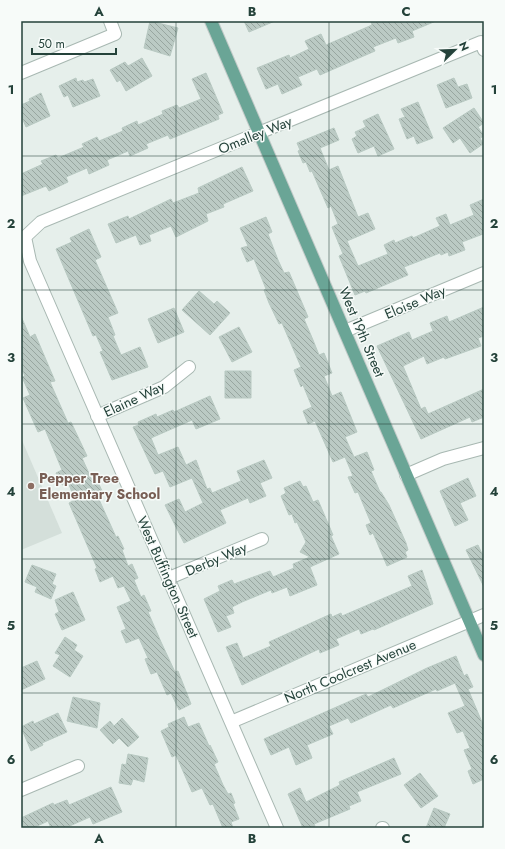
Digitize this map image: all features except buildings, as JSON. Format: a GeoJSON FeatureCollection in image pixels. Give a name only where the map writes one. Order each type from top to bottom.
{"type":"FeatureCollection","features":[{"type":"Feature","properties":{"kind":"main road","name":"West 19th Street"},"geometry":{"type":"LineString","coordinates":[[211,21],[484,655]]}},
{"type":"Feature","properties":{"kind":"street"},"geometry":{"type":"LineString","coordinates":[[21,73],[115,34],[110,21]]}},
{"type":"Feature","properties":{"kind":"street","name":"Omalley Way"},"geometry":{"type":"LineString","coordinates":[[25,237],[41,222],[481,42],[484,50]]}},
{"type":"Feature","properties":{"kind":"street","name":"West Buffington Street"},"geometry":{"type":"LineString","coordinates":[[25,237],[30,261],[277,828]]}},
{"type":"Feature","properties":{"kind":"street","name":"Eloise Way"},"geometry":{"type":"LineString","coordinates":[[345,332],[484,273]]}},
{"type":"Feature","properties":{"kind":"street","name":"Elaine Way"},"geometry":{"type":"LineString","coordinates":[[97,416],[164,386],[189,367]]}},
{"type":"Feature","properties":{"kind":"street"},"geometry":{"type":"LineString","coordinates":[[406,475],[442,459],[484,448]]}},
{"type":"Feature","properties":{"kind":"street","name":"Derby Way"},"geometry":{"type":"LineString","coordinates":[[169,578],[262,539]]}},
{"type":"Feature","properties":{"kind":"street","name":"North Coolcrest Avenue"},"geometry":{"type":"LineString","coordinates":[[231,722],[469,620],[484,615]]}},
{"type":"Feature","properties":{"kind":"street"},"geometry":{"type":"LineString","coordinates":[[21,790],[78,766]]}},
{"type":"Feature","properties":{"kind":"shaded area","name":"Pepper Tree Elementary School"},"geometry":{"type":"Polygon","coordinates":[[[21,438],[62,533],[21,550],[21,438]]]}},
{"type":"Feature","properties":{"kind":"place","name":"Pepper Tree Elementary School"},"geometry":{"type":"Point","coordinates":[31,486]}}]}
